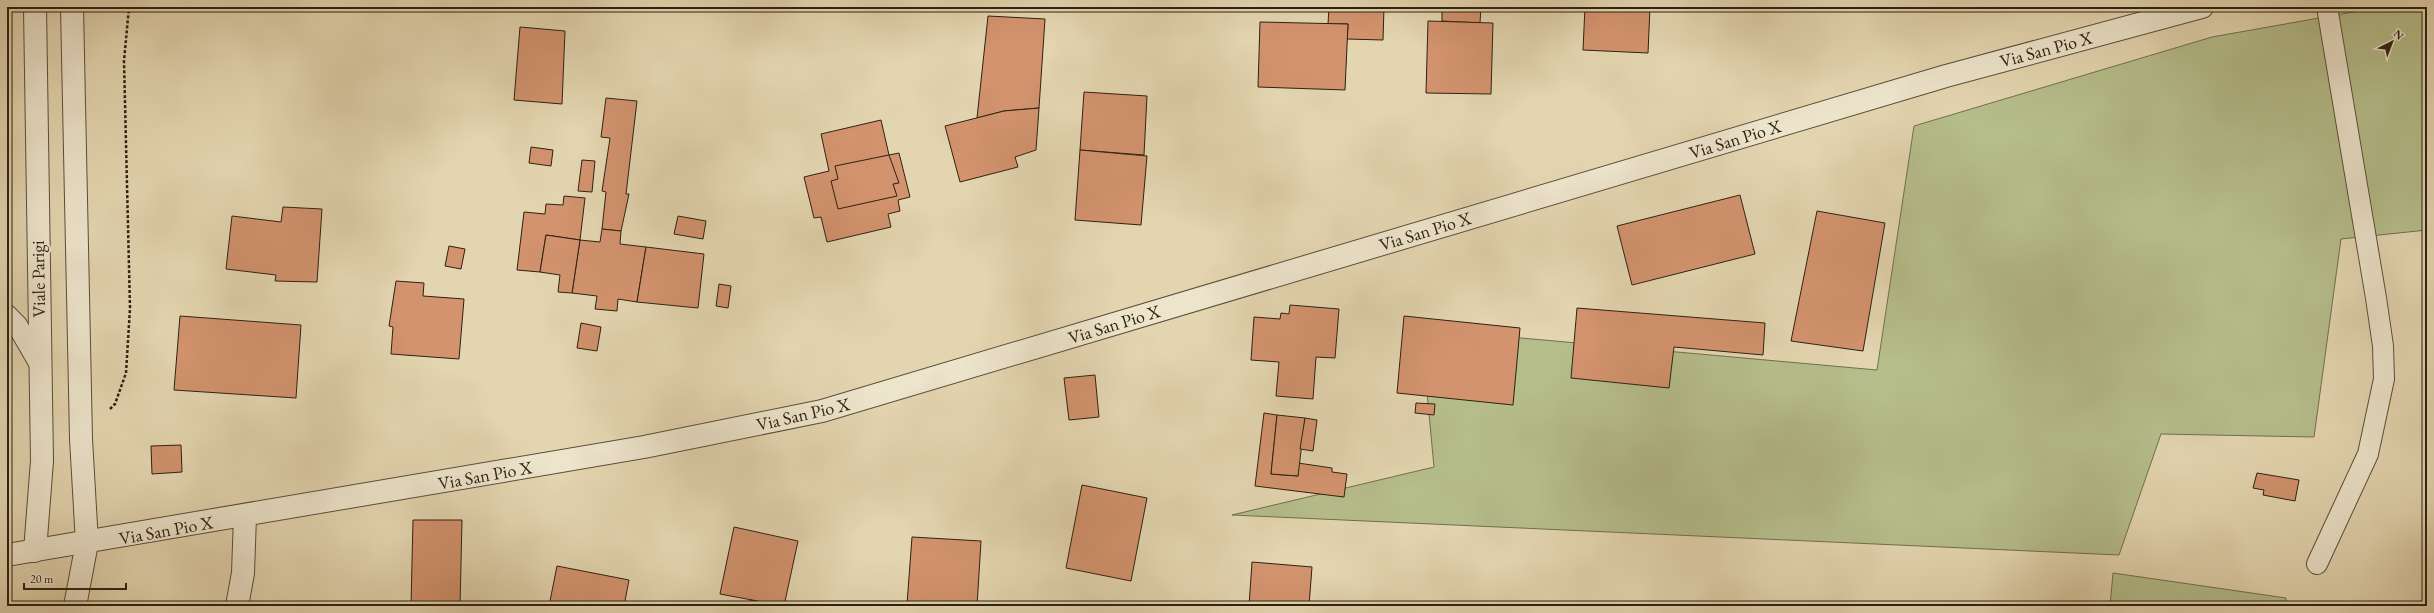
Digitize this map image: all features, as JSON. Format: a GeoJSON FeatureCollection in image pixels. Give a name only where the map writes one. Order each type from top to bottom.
{"type":"FeatureCollection","features":[{"type":"Feature","properties":{"kind":"street","name":"Viale Parigi"},"geometry":{"type":"LineString","coordinates":[[34,7],[39,363],[42,461],[35,551]]}},
{"type":"Feature","properties":{"kind":"street"},"geometry":{"type":"LineString","coordinates":[[72,7],[81,439],[87,543],[75,606]]}},
{"type":"Feature","properties":{"kind":"street","name":"Via San Pio X"},"geometry":{"type":"LineString","coordinates":[[7,555],[87,543],[644,447],[822,411],[1939,78],[2169,11],[2202,7]]}},
{"type":"Feature","properties":{"kind":"street"},"geometry":{"type":"LineString","coordinates":[[237,606],[243,573],[245,516]]}},
{"type":"Feature","properties":{"kind":"lane"},"geometry":{"type":"LineString","coordinates":[[2317,564],[2368,454],[2384,379],[2383,346],[2376,298],[2327,7]]}},
{"type":"Feature","properties":{"kind":"lane"},"geometry":{"type":"LineString","coordinates":[[7,315],[17,324],[39,363]]}},
{"type":"Feature","properties":{"kind":"path"},"geometry":{"type":"LineString","coordinates":[[81,439],[115,404],[126,373],[130,308],[124,61],[129,7]]}},
{"type":"Feature","properties":{"kind":"green space"},"geometry":{"type":"Polygon","coordinates":[[[2381,7],[2427,7],[2427,230],[2341,239],[2314,437],[2161,434],[2119,555],[1232,515],[1434,467],[1421,329],[1877,370],[1914,126],[2212,37],[2381,7]]]}},
{"type":"Feature","properties":{"kind":"green space"},"geometry":{"type":"Polygon","coordinates":[[[2113,573],[2286,598],[2286,606],[2110,606],[2113,573]]]}},
{"type":"Feature","properties":{"kind":"building"},"geometry":{"type":"Polygon","coordinates":[[[1329,7],[1384,7],[1383,40],[1347,39],[1348,24],[1328,24],[1329,7]]]}},
{"type":"Feature","properties":{"kind":"building"},"geometry":{"type":"Polygon","coordinates":[[[1442,7],[1481,7],[1480,23],[1442,21],[1442,7]]]}},
{"type":"Feature","properties":{"kind":"building"},"geometry":{"type":"Polygon","coordinates":[[[1585,7],[1650,7],[1648,53],[1583,50],[1585,7]]]}},
{"type":"Feature","properties":{"kind":"building"},"geometry":{"type":"Polygon","coordinates":[[[988,16],[1045,19],[1039,108],[1004,111],[977,118],[988,16]]]}},
{"type":"Feature","properties":{"kind":"building"},"geometry":{"type":"Polygon","coordinates":[[[1428,21],[1493,23],[1491,94],[1426,93],[1428,21]]]}},
{"type":"Feature","properties":{"kind":"building"},"geometry":{"type":"Polygon","coordinates":[[[1260,22],[1348,24],[1345,90],[1258,87],[1260,22]]]}},
{"type":"Feature","properties":{"kind":"building"},"geometry":{"type":"Polygon","coordinates":[[[520,27],[565,31],[562,104],[514,100],[520,27]]]}},
{"type":"Feature","properties":{"kind":"building"},"geometry":{"type":"Polygon","coordinates":[[[1084,92],[1147,96],[1144,155],[1080,150],[1084,92]]]}},
{"type":"Feature","properties":{"kind":"building"},"geometry":{"type":"Polygon","coordinates":[[[606,98],[637,101],[626,194],[629,194],[621,231],[602,229],[606,192],[602,191],[610,138],[601,137],[606,98]]]}},
{"type":"Feature","properties":{"kind":"building"},"geometry":{"type":"Polygon","coordinates":[[[1039,108],[1036,150],[1015,157],[1018,167],[960,182],[945,126],[1004,111],[1039,108]]]}},
{"type":"Feature","properties":{"kind":"building"},"geometry":{"type":"Polygon","coordinates":[[[881,120],[889,155],[899,153],[910,197],[898,200],[900,211],[888,214],[891,227],[827,242],[821,217],[814,218],[804,177],[829,171],[821,134],[881,120]]]}},
{"type":"Feature","properties":{"kind":"building"},"geometry":{"type":"Polygon","coordinates":[[[531,147],[553,150],[551,166],[529,163],[531,147]]]}},
{"type":"Feature","properties":{"kind":"building"},"geometry":{"type":"Polygon","coordinates":[[[1080,150],[1147,156],[1141,225],[1075,220],[1080,150]]]}},
{"type":"Feature","properties":{"kind":"building"},"geometry":{"type":"Polygon","coordinates":[[[889,155],[899,183],[893,184],[897,196],[838,209],[831,181],[838,179],[835,166],[889,155]]]}},
{"type":"Feature","properties":{"kind":"building"},"geometry":{"type":"Polygon","coordinates":[[[582,160],[595,161],[592,192],[578,191],[582,160]]]}},
{"type":"Feature","properties":{"kind":"building"},"geometry":{"type":"Polygon","coordinates":[[[1740,195],[1755,254],[1632,285],[1617,226],[1740,195]]]}},
{"type":"Feature","properties":{"kind":"building"},"geometry":{"type":"Polygon","coordinates":[[[564,196],[585,198],[580,240],[546,235],[540,272],[517,270],[524,212],[545,214],[546,204],[563,205],[564,196]]]}},
{"type":"Feature","properties":{"kind":"building"},"geometry":{"type":"Polygon","coordinates":[[[283,207],[322,209],[317,282],[275,281],[276,275],[226,269],[232,216],[281,222],[283,207]]]}},
{"type":"Feature","properties":{"kind":"building"},"geometry":{"type":"Polygon","coordinates":[[[1817,211],[1885,223],[1863,351],[1791,341],[1817,211]]]}},
{"type":"Feature","properties":{"kind":"building"},"geometry":{"type":"Polygon","coordinates":[[[678,216],[706,221],[703,239],[674,234],[678,216]]]}},
{"type":"Feature","properties":{"kind":"building"},"geometry":{"type":"Polygon","coordinates":[[[602,229],[621,231],[620,244],[646,247],[637,302],[618,299],[617,311],[595,309],[597,296],[572,293],[580,240],[600,242],[602,229]]]}},
{"type":"Feature","properties":{"kind":"building"},"geometry":{"type":"Polygon","coordinates":[[[546,235],[580,240],[572,293],[558,292],[560,275],[540,272],[546,235]]]}},
{"type":"Feature","properties":{"kind":"building"},"geometry":{"type":"Polygon","coordinates":[[[449,246],[465,249],[461,269],[445,266],[449,246]]]}},
{"type":"Feature","properties":{"kind":"building"},"geometry":{"type":"Polygon","coordinates":[[[646,247],[704,254],[698,308],[637,302],[646,247]]]}},
{"type":"Feature","properties":{"kind":"building"},"geometry":{"type":"Polygon","coordinates":[[[396,281],[424,283],[423,296],[464,299],[459,359],[391,354],[393,327],[389,326],[396,281]]]}},
{"type":"Feature","properties":{"kind":"building"},"geometry":{"type":"Polygon","coordinates":[[[719,284],[731,286],[728,308],[716,306],[719,284]]]}},
{"type":"Feature","properties":{"kind":"building"},"geometry":{"type":"Polygon","coordinates":[[[1290,305],[1339,309],[1335,358],[1316,357],[1313,399],[1276,396],[1279,362],[1251,360],[1254,317],[1280,319],[1281,313],[1289,314],[1290,305]]]}},
{"type":"Feature","properties":{"kind":"building"},"geometry":{"type":"Polygon","coordinates":[[[1577,308],[1765,323],[1763,355],[1674,347],[1669,388],[1571,378],[1577,308]]]}},
{"type":"Feature","properties":{"kind":"building"},"geometry":{"type":"Polygon","coordinates":[[[180,316],[301,325],[296,398],[174,390],[180,316]]]}},
{"type":"Feature","properties":{"kind":"building"},"geometry":{"type":"Polygon","coordinates":[[[1404,316],[1520,328],[1513,405],[1397,393],[1404,316]]]}},
{"type":"Feature","properties":{"kind":"building"},"geometry":{"type":"Polygon","coordinates":[[[581,323],[601,327],[597,351],[577,348],[581,323]]]}},
{"type":"Feature","properties":{"kind":"building"},"geometry":{"type":"Polygon","coordinates":[[[1095,375],[1099,417],[1069,420],[1064,378],[1095,375]]]}},
{"type":"Feature","properties":{"kind":"building"},"geometry":{"type":"Polygon","coordinates":[[[1416,403],[1435,404],[1434,415],[1415,413],[1416,403]]]}},
{"type":"Feature","properties":{"kind":"building"},"geometry":{"type":"Polygon","coordinates":[[[1264,413],[1277,415],[1271,474],[1298,476],[1298,463],[1332,468],[1332,472],[1347,474],[1344,497],[1255,486],[1264,413]]]}},
{"type":"Feature","properties":{"kind":"building"},"geometry":{"type":"Polygon","coordinates":[[[1277,415],[1305,418],[1298,476],[1271,474],[1277,415]]]}},
{"type":"Feature","properties":{"kind":"building"},"geometry":{"type":"Polygon","coordinates":[[[1305,418],[1317,420],[1313,451],[1300,449],[1305,418]]]}},
{"type":"Feature","properties":{"kind":"building"},"geometry":{"type":"Polygon","coordinates":[[[181,445],[182,472],[152,474],[151,446],[181,445]]]}},
{"type":"Feature","properties":{"kind":"building"},"geometry":{"type":"Polygon","coordinates":[[[2257,473],[2299,480],[2295,501],[2263,495],[2264,490],[2253,488],[2257,473]]]}},
{"type":"Feature","properties":{"kind":"building"},"geometry":{"type":"Polygon","coordinates":[[[1082,485],[1147,498],[1131,581],[1066,568],[1082,485]]]}},
{"type":"Feature","properties":{"kind":"building"},"geometry":{"type":"Polygon","coordinates":[[[413,520],[462,520],[460,606],[411,606],[413,520]]]}},
{"type":"Feature","properties":{"kind":"building"},"geometry":{"type":"Polygon","coordinates":[[[734,527],[798,541],[784,606],[720,594],[734,527]]]}},
{"type":"Feature","properties":{"kind":"building"},"geometry":{"type":"Polygon","coordinates":[[[912,537],[981,541],[977,606],[907,604],[912,537]]]}},
{"type":"Feature","properties":{"kind":"building"},"geometry":{"type":"Polygon","coordinates":[[[1252,562],[1312,567],[1309,606],[1249,606],[1252,562]]]}},
{"type":"Feature","properties":{"kind":"building"},"geometry":{"type":"Polygon","coordinates":[[[557,566],[629,580],[624,606],[549,606],[557,566]]]}},
{"type":"Feature","properties":{"kind":"building"},"geometry":{"type":"Polygon","coordinates":[[[750,600],[781,606],[749,606],[750,600]]]}},
{"type":"Feature","properties":{"kind":"building"},"geometry":{"type":"Polygon","coordinates":[[[907,604],[931,606],[907,606],[907,604]]]}}]}
